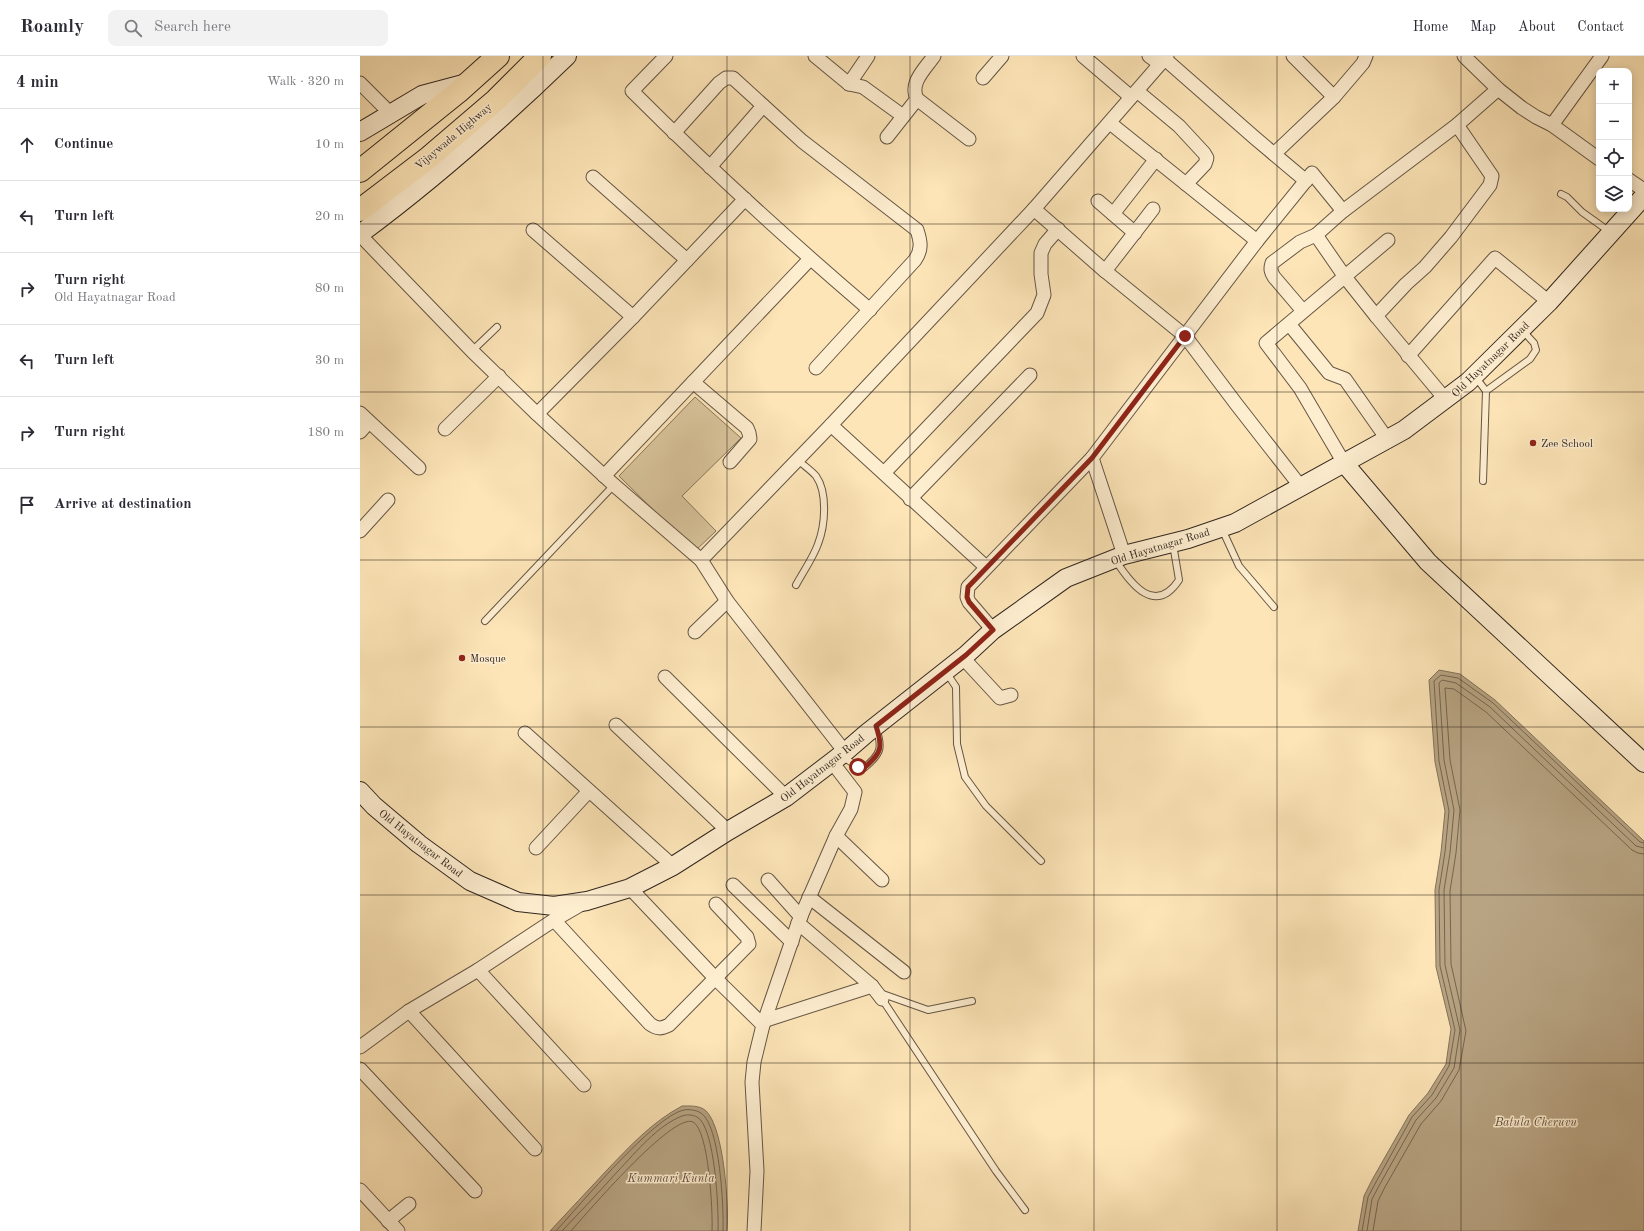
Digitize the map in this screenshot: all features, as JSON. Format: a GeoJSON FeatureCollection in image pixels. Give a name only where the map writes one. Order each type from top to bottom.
{"type":"FeatureCollection","features":[{"type":"Feature","properties":{"kind":"highway"},"geometry":{"type":"LineString","coordinates":[[360,171],[470,82],[498,56]]}},
{"type":"Feature","properties":{"kind":"highway","name":"Vijaywada Highway"},"geometry":{"type":"LineString","coordinates":[[360,210],[433,154],[496,100],[540,56]]}},
{"type":"Feature","properties":{"kind":"street"},"geometry":{"type":"LineString","coordinates":[[567,56],[518,104],[463,151],[360,234],[472,351],[537,414],[609,481],[701,560],[727,601],[840,756],[855,792],[851,809],[836,836],[799,920],[765,1022],[754,1062],[752,1082],[757,1171],[754,1231]]}},
{"type":"Feature","properties":{"kind":"street"},"geometry":{"type":"LineString","coordinates":[[666,56],[632,91],[710,167],[810,259],[870,310]]}},
{"type":"Feature","properties":{"kind":"street"},"geometry":{"type":"LineString","coordinates":[[815,56],[849,84],[863,87],[903,116]]}},
{"type":"Feature","properties":{"kind":"street"},"geometry":{"type":"LineString","coordinates":[[849,84],[868,56]]}},
{"type":"Feature","properties":{"kind":"street"},"geometry":{"type":"LineString","coordinates":[[934,56],[913,87],[914,93],[917,99],[969,139]]}},
{"type":"Feature","properties":{"kind":"street"},"geometry":{"type":"LineString","coordinates":[[983,78],[1002,56]]}},
{"type":"Feature","properties":{"kind":"street"},"geometry":{"type":"LineString","coordinates":[[1083,56],[1179,126],[1204,153],[1207,158],[1205,164],[1186,184]]}},
{"type":"Feature","properties":{"kind":"street"},"geometry":{"type":"LineString","coordinates":[[1149,56],[1164,60],[1306,181]]}},
{"type":"Feature","properties":{"kind":"street"},"geometry":{"type":"LineString","coordinates":[[1293,56],[1334,97]]}},
{"type":"Feature","properties":{"kind":"street"},"geometry":{"type":"LineString","coordinates":[[1274,154],[1334,97],[1363,64],[1366,56]]}},
{"type":"Feature","properties":{"kind":"street"},"geometry":{"type":"LineString","coordinates":[[1464,56],[1498,89],[1536,117],[1552,125],[1596,156]]}},
{"type":"Feature","properties":{"kind":"street"},"geometry":{"type":"LineString","coordinates":[[1552,125],[1602,56]]}},
{"type":"Feature","properties":{"kind":"street"},"geometry":{"type":"LineString","coordinates":[[701,560],[798,460],[1034,209],[1164,60]]}},
{"type":"Feature","properties":{"kind":"street"},"geometry":{"type":"LineString","coordinates":[[674,133],[719,83],[726,78],[733,78],[802,141],[917,230],[921,242],[919,253],[870,310],[816,368]]}},
{"type":"Feature","properties":{"kind":"street"},"geometry":{"type":"LineString","coordinates":[[360,132],[422,95],[470,82]]}},
{"type":"Feature","properties":{"kind":"street"},"geometry":{"type":"LineString","coordinates":[[360,83],[390,113]]}},
{"type":"Feature","properties":{"kind":"street"},"geometry":{"type":"LineString","coordinates":[[1303,311],[1274,277],[1270,268],[1272,263],[1300,242],[1316,236],[1344,211],[1457,125],[1498,89]]}},
{"type":"Feature","properties":{"kind":"street"},"geometry":{"type":"LineString","coordinates":[[887,137],[917,99]]}},
{"type":"Feature","properties":{"kind":"street"},"geometry":{"type":"LineString","coordinates":[[710,167],[763,106]]}},
{"type":"Feature","properties":{"kind":"street"},"geometry":{"type":"LineString","coordinates":[[1110,123],[1257,240]]}},
{"type":"Feature","properties":{"kind":"street"},"geometry":{"type":"LineString","coordinates":[[1376,316],[1435,255],[1490,185],[1492,176],[1457,125]]}},
{"type":"Feature","properties":{"kind":"street"},"geometry":{"type":"LineString","coordinates":[[1113,214],[1156,160]]}},
{"type":"Feature","properties":{"kind":"street"},"geometry":{"type":"LineString","coordinates":[[993,630],[969,602],[967,597],[968,587],[1092,458],[1257,240],[1312,173],[1344,211]]}},
{"type":"Feature","properties":{"kind":"street"},"geometry":{"type":"LineString","coordinates":[[593,177],[687,260]]}},
{"type":"Feature","properties":{"kind":"street"},"geometry":{"type":"LineString","coordinates":[[1632,182],[1644,190]]}},
{"type":"Feature","properties":{"kind":"street","name":"Old Hayatnagar Road"},"geometry":{"type":"LineString","coordinates":[[360,791],[374,806],[419,844],[470,881],[518,902],[554,906],[587,901],[630,888],[672,866],[786,797],[946,672],[993,630],[1066,578],[1120,557],[1235,524],[1404,430],[1446,400],[1473,377],[1549,302],[1644,196]]}},
{"type":"Feature","properties":{"kind":"street"},"geometry":{"type":"LineString","coordinates":[[537,414],[633,317],[745,199]]}},
{"type":"Feature","properties":{"kind":"street"},"geometry":{"type":"LineString","coordinates":[[1098,201],[1135,233]]}},
{"type":"Feature","properties":{"kind":"street"},"geometry":{"type":"LineString","coordinates":[[1034,209],[1105,271],[1185,336],[1301,487]]}},
{"type":"Feature","properties":{"kind":"street"},"geometry":{"type":"LineString","coordinates":[[1105,271],[1154,209]]}},
{"type":"Feature","properties":{"kind":"street"},"geometry":{"type":"LineString","coordinates":[[884,473],[1037,313],[1044,295],[1041,274],[1041,254],[1045,244],[1058,229]]}},
{"type":"Feature","properties":{"kind":"street"},"geometry":{"type":"LineString","coordinates":[[533,230],[633,317]]}},
{"type":"Feature","properties":{"kind":"street"},"geometry":{"type":"LineString","coordinates":[[1316,236],[1344,277],[1446,400]]}},
{"type":"Feature","properties":{"kind":"street"},"geometry":{"type":"LineString","coordinates":[[1388,240],[1266,343],[1300,388],[1344,463],[1428,562],[1644,763]]}},
{"type":"Feature","properties":{"kind":"street"},"geometry":{"type":"LineString","coordinates":[[1408,356],[1495,258],[1549,302]]}},
{"type":"Feature","properties":{"kind":"street"},"geometry":{"type":"LineString","coordinates":[[609,481],[693,382],[810,259]]}},
{"type":"Feature","properties":{"kind":"street"},"geometry":{"type":"LineString","coordinates":[[1289,324],[1329,373],[1345,380],[1387,439]]}},
{"type":"Feature","properties":{"kind":"street"},"geometry":{"type":"LineString","coordinates":[[910,499],[1030,374]]}},
{"type":"Feature","properties":{"kind":"street"},"geometry":{"type":"LineString","coordinates":[[446,429],[498,376]]}},
{"type":"Feature","properties":{"kind":"street"},"geometry":{"type":"LineString","coordinates":[[693,382],[747,428],[750,439],[730,462]]}},
{"type":"Feature","properties":{"kind":"street"},"geometry":{"type":"LineString","coordinates":[[360,432],[365,418],[419,468]]}},
{"type":"Feature","properties":{"kind":"street"},"geometry":{"type":"LineString","coordinates":[[831,425],[986,568]]}},
{"type":"Feature","properties":{"kind":"street"},"geometry":{"type":"LineString","coordinates":[[1092,458],[1120,557]]}},
{"type":"Feature","properties":{"kind":"street"},"geometry":{"type":"LineString","coordinates":[[360,531],[388,500]]}},
{"type":"Feature","properties":{"kind":"street"},"geometry":{"type":"LineString","coordinates":[[695,632],[727,601]]}},
{"type":"Feature","properties":{"kind":"street"},"geometry":{"type":"LineString","coordinates":[[963,658],[1000,698],[1011,695]]}},
{"type":"Feature","properties":{"kind":"street"},"geometry":{"type":"LineString","coordinates":[[665,677],[786,797]]}},
{"type":"Feature","properties":{"kind":"street"},"geometry":{"type":"LineString","coordinates":[[616,725],[728,831]]}},
{"type":"Feature","properties":{"kind":"street"},"geometry":{"type":"LineString","coordinates":[[525,733],[672,866]]}},
{"type":"Feature","properties":{"kind":"street"},"geometry":{"type":"LineString","coordinates":[[536,848],[589,791]]}},
{"type":"Feature","properties":{"kind":"street"},"geometry":{"type":"LineString","coordinates":[[836,836],[882,880]]}},
{"type":"Feature","properties":{"kind":"street"},"geometry":{"type":"LineString","coordinates":[[768,880],[799,920],[877,992]]}},
{"type":"Feature","properties":{"kind":"street"},"geometry":{"type":"LineString","coordinates":[[733,884],[792,942]]}},
{"type":"Feature","properties":{"kind":"street"},"geometry":{"type":"LineString","coordinates":[[630,888],[716,979],[765,1022]]}},
{"type":"Feature","properties":{"kind":"street"},"geometry":{"type":"LineString","coordinates":[[809,897],[904,972]]}},
{"type":"Feature","properties":{"kind":"street"},"geometry":{"type":"LineString","coordinates":[[360,1047],[409,1011],[478,970],[554,920],[587,901]]}},
{"type":"Feature","properties":{"kind":"street"},"geometry":{"type":"LineString","coordinates":[[554,920],[650,1024],[655,1028],[663,1028],[669,1025],[747,947],[749,941],[716,904]]}},
{"type":"Feature","properties":{"kind":"street"},"geometry":{"type":"LineString","coordinates":[[478,970],[584,1085]]}},
{"type":"Feature","properties":{"kind":"street"},"geometry":{"type":"LineString","coordinates":[[765,1022],[877,992]]}},
{"type":"Feature","properties":{"kind":"street"},"geometry":{"type":"LineString","coordinates":[[409,1011],[535,1149]]}},
{"type":"Feature","properties":{"kind":"street"},"geometry":{"type":"LineString","coordinates":[[360,1069],[475,1191]]}},
{"type":"Feature","properties":{"kind":"street"},"geometry":{"type":"LineString","coordinates":[[360,1190],[398,1231]]}},
{"type":"Feature","properties":{"kind":"street"},"geometry":{"type":"LineString","coordinates":[[388,1221],[409,1204]]}},
{"type":"Feature","properties":{"kind":"lane"},"geometry":{"type":"LineString","coordinates":[[1561,194],[1582,212],[1611,233]]}},
{"type":"Feature","properties":{"kind":"lane"},"geometry":{"type":"LineString","coordinates":[[472,351],[497,328]]}},
{"type":"Feature","properties":{"kind":"lane"},"geometry":{"type":"LineString","coordinates":[[1486,391],[1530,359],[1536,350],[1534,343],[1521,329]]}},
{"type":"Feature","properties":{"kind":"lane"},"geometry":{"type":"LineString","coordinates":[[1473,377],[1486,391],[1482,481]]}},
{"type":"Feature","properties":{"kind":"lane"},"geometry":{"type":"LineString","coordinates":[[796,585],[818,545],[824,512],[824,494],[816,476],[798,460]]}},
{"type":"Feature","properties":{"kind":"lane"},"geometry":{"type":"LineString","coordinates":[[485,621],[609,481]]}},
{"type":"Feature","properties":{"kind":"lane"},"geometry":{"type":"LineString","coordinates":[[1221,528],[1239,566],[1274,607]]}},
{"type":"Feature","properties":{"kind":"lane"},"geometry":{"type":"LineString","coordinates":[[1120,557],[1124,573],[1142,591],[1152,596],[1159,596],[1175,586],[1179,580],[1173,542]]}},
{"type":"Feature","properties":{"kind":"lane"},"geometry":{"type":"LineString","coordinates":[[946,672],[956,687],[957,744],[965,777],[986,806],[1041,861]]}},
{"type":"Feature","properties":{"kind":"lane"},"geometry":{"type":"LineString","coordinates":[[840,756],[858,767],[864,768],[872,762],[878,756],[881,748],[881,741],[876,726]]}},
{"type":"Feature","properties":{"kind":"lane"},"geometry":{"type":"LineString","coordinates":[[877,992],[928,1010],[972,1001]]}},
{"type":"Feature","properties":{"kind":"lane"},"geometry":{"type":"LineString","coordinates":[[877,992],[992,1164],[1025,1210]]}},
{"type":"Feature","properties":{"kind":"shaded area"},"geometry":{"type":"Polygon","coordinates":[[[695,397],[741,438],[682,496],[716,531],[695,551],[619,476],[695,397]]]}},
{"type":"Feature","properties":{"kind":"water","name":"Batula Cheruvu"},"geometry":{"type":"Polygon","coordinates":[[[1439,670],[1460,674],[1495,700],[1644,841],[1644,1231],[1358,1231],[1364,1196],[1372,1180],[1409,1115],[1428,1093],[1446,1064],[1451,1029],[1436,967],[1435,890],[1445,811],[1435,762],[1429,680],[1439,670]]]}},
{"type":"Feature","properties":{"kind":"water","name":"Kummari Kunta"},"geometry":{"type":"Polygon","coordinates":[[[682,1106],[694,1106],[704,1109],[712,1120],[717,1133],[726,1187],[727,1231],[550,1231],[633,1143],[661,1119],[682,1106]]]}},
{"type":"Feature","properties":{"kind":"place","name":"Zee School"},"geometry":{"type":"Point","coordinates":[1533,443]}},
{"type":"Feature","properties":{"kind":"place","name":"Mosque"},"geometry":{"type":"Point","coordinates":[462,658]}},
{"type":"Feature","properties":{"kind":"route"},"geometry":{"type":"LineString","coordinates":[[858,767],[864,768],[878,756],[881,748],[881,741],[876,726],[966,655],[993,630],[969,602],[967,597],[968,587],[1092,458],[1185,336]]}}]}
